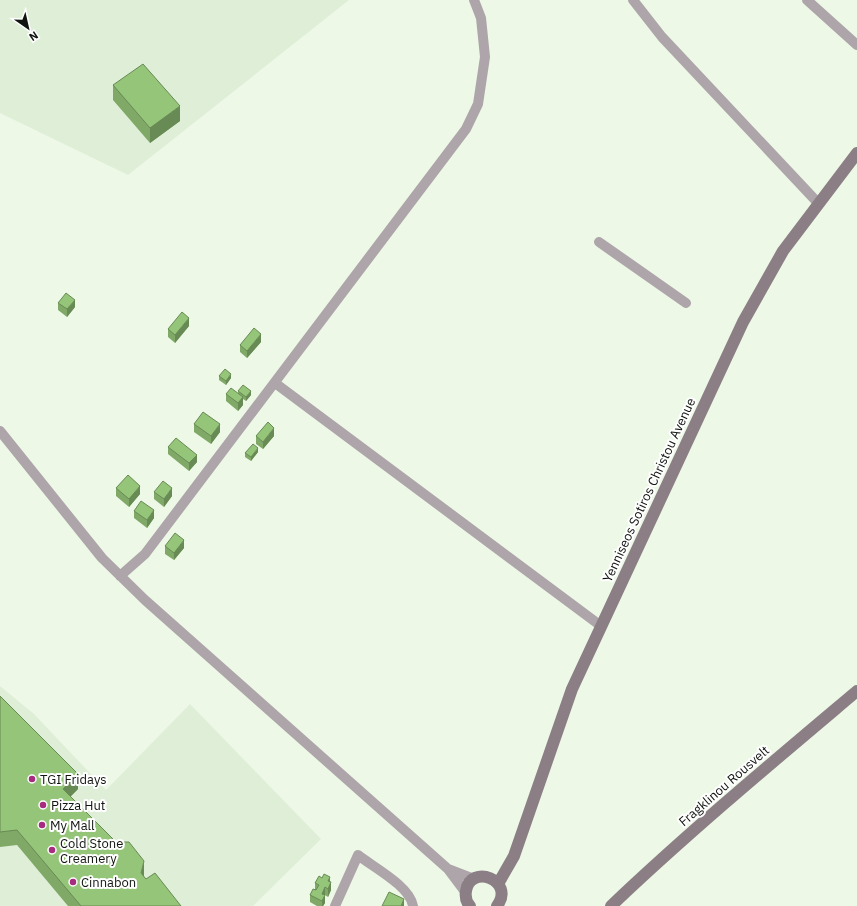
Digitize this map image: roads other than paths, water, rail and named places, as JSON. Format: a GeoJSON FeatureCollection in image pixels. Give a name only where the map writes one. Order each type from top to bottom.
{"type":"FeatureCollection","features":[{"type":"Feature","properties":{"kind":"main road","name":"Yenniseos Sotiros Christou Avenue"},"geometry":{"type":"LineString","coordinates":[[494,880],[511,862],[572,689],[743,322],[783,252],[857,154]]}},
{"type":"Feature","properties":{"kind":"main road","name":"Fragklinou Rousvelt"},"geometry":{"type":"LineString","coordinates":[[611,906],[650,869],[723,805],[857,691]]}},
{"type":"Feature","properties":{"kind":"main road"},"geometry":{"type":"LineString","coordinates":[[470,906],[466,893],[467,888],[474,879],[484,876],[494,880],[502,893],[497,906]]}},
{"type":"Feature","properties":{"kind":"street"},"geometry":{"type":"LineString","coordinates":[[120,576],[145,554],[466,129],[478,104],[484,57],[481,18],[474,0]]}},
{"type":"Feature","properties":{"kind":"street"},"geometry":{"type":"LineString","coordinates":[[633,0],[662,37],[818,204]]}},
{"type":"Feature","properties":{"kind":"street"},"geometry":{"type":"LineString","coordinates":[[807,0],[857,45]]}},
{"type":"Feature","properties":{"kind":"street"},"geometry":{"type":"LineString","coordinates":[[598,242],[686,303]]}},
{"type":"Feature","properties":{"kind":"street"},"geometry":{"type":"LineString","coordinates":[[275,383],[601,626]]}},
{"type":"Feature","properties":{"kind":"street"},"geometry":{"type":"LineString","coordinates":[[0,431],[102,558],[120,576],[145,600],[448,868],[466,893]]}},
{"type":"Feature","properties":{"kind":"street"},"geometry":{"type":"LineString","coordinates":[[335,906],[358,855],[402,887],[413,906]]}},
{"type":"Feature","properties":{"kind":"street"},"geometry":{"type":"LineString","coordinates":[[448,868],[474,879]]}},
{"type":"Feature","properties":{"kind":"place","name":"TGI Fridays"},"geometry":{"type":"Point","coordinates":[32,779]}},
{"type":"Feature","properties":{"kind":"place","name":"Pizza Hut"},"geometry":{"type":"Point","coordinates":[43,805]}},
{"type":"Feature","properties":{"kind":"place","name":"My Mall"},"geometry":{"type":"Point","coordinates":[42,825]}},
{"type":"Feature","properties":{"kind":"place","name":"Cold Stone Creamery"},"geometry":{"type":"Point","coordinates":[52,850]}},
{"type":"Feature","properties":{"kind":"place","name":"Cinnabon"},"geometry":{"type":"Point","coordinates":[73,882]}}]}
